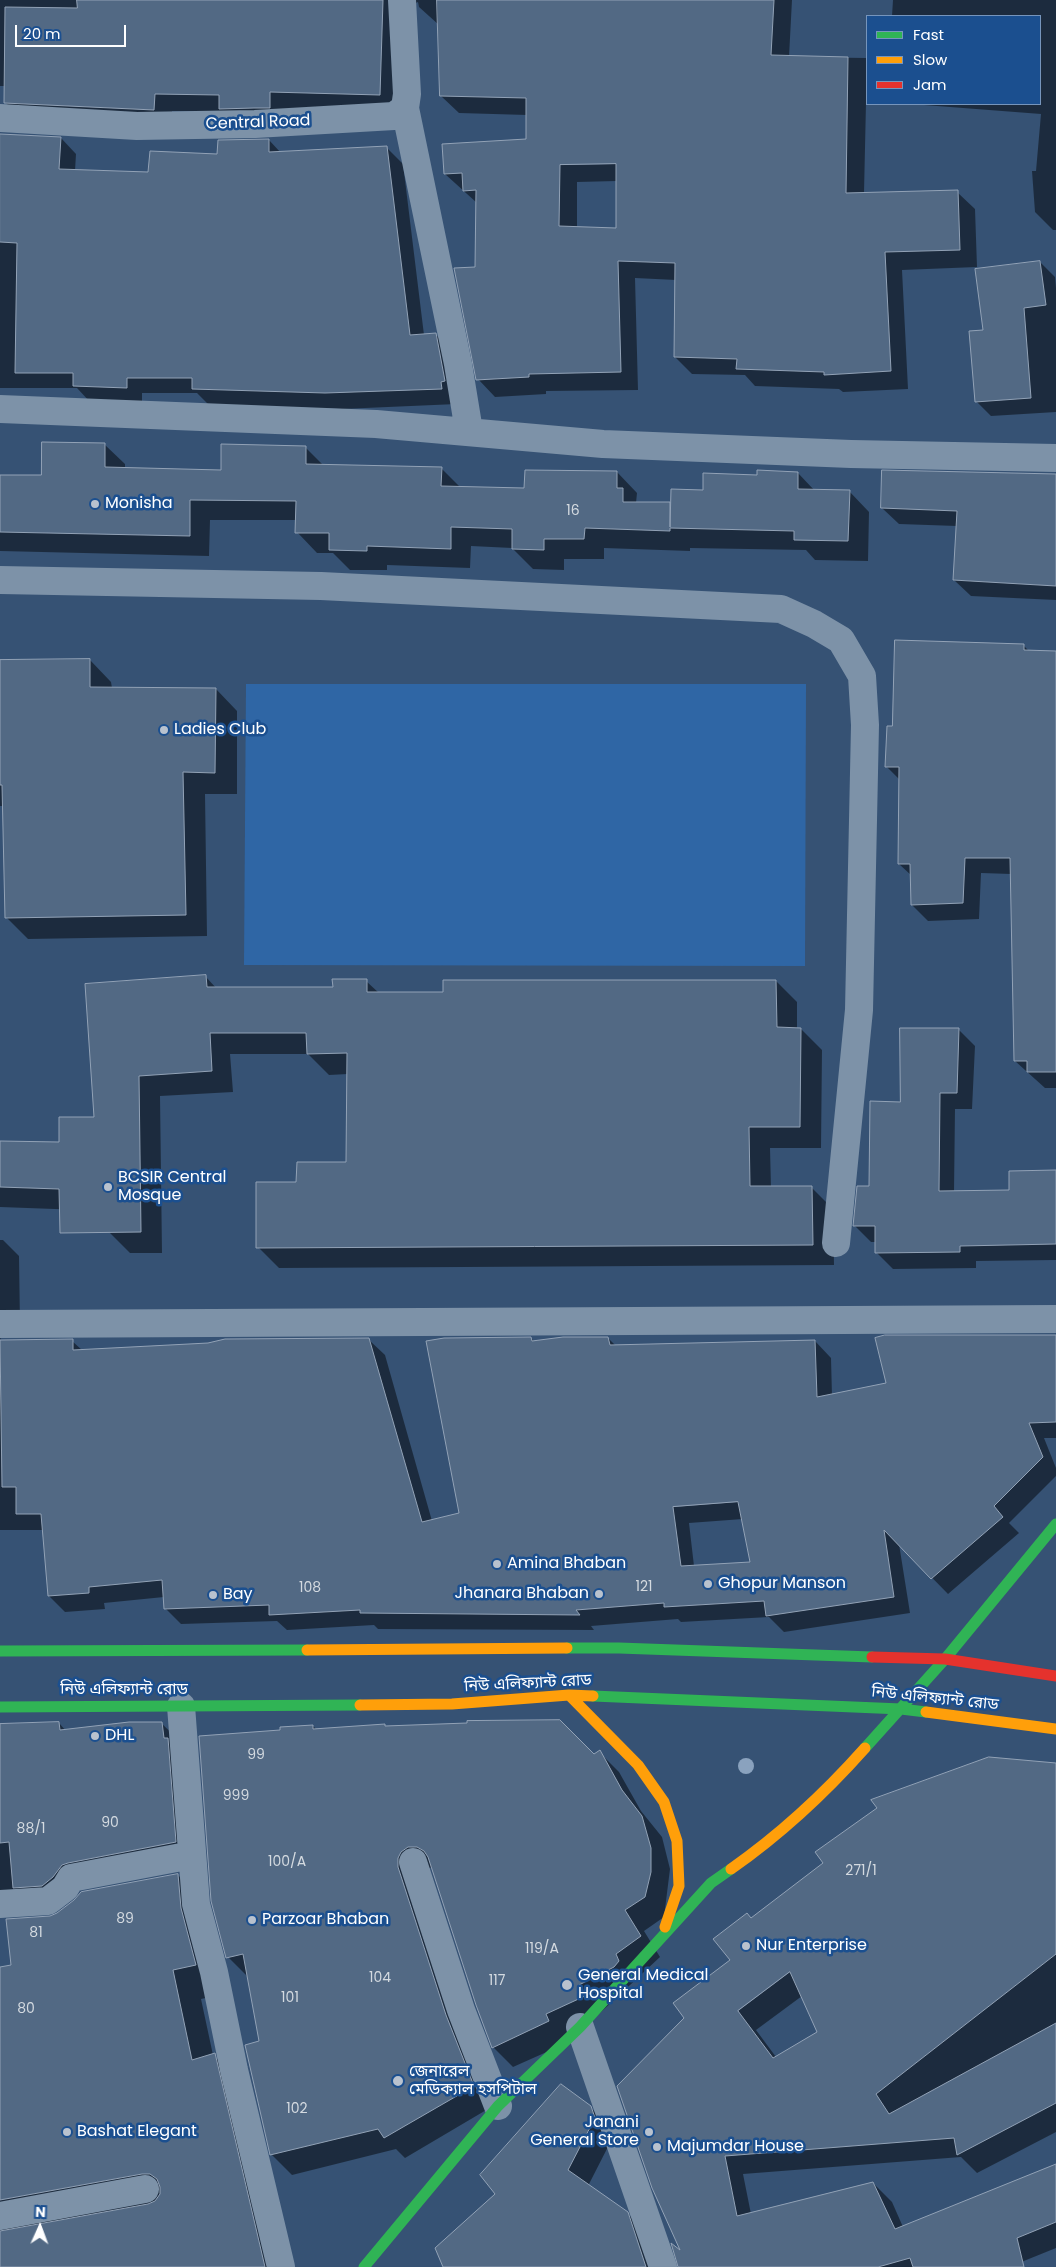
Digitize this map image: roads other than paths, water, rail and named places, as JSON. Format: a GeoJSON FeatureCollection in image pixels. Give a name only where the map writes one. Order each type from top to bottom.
{"type":"FeatureCollection","features":[{"type":"Feature","properties":{"kind":"main road"},"geometry":{"type":"LineString","coordinates":[[364,2267],[498,2106],[580,2027],[711,1883],[762,1847],[830,1786],[945,1659],[1056,1524]]}},
{"type":"Feature","properties":{"kind":"main road","name":"নিউ এলিফ্যান্ট রোড"},"geometry":{"type":"LineString","coordinates":[[0,1651],[620,1648],[945,1659],[1056,1676]]}},
{"type":"Feature","properties":{"kind":"main road"},"geometry":{"type":"LineString","coordinates":[[569,1695],[638,1765],[664,1802],[677,1841],[679,1886],[662,1936]]}},
{"type":"Feature","properties":{"kind":"main road","name":"নিউ এলিফ্যান্ট রোড"},"geometry":{"type":"LineString","coordinates":[[0,1707],[452,1704],[569,1695],[788,1706],[901,1709],[1056,1729]]}},
{"type":"Feature","properties":{"kind":"street"},"geometry":{"type":"LineString","coordinates":[[402,0],[407,94],[404,108],[458,364],[470,431]]}},
{"type":"Feature","properties":{"kind":"street","name":"Central Road"},"geometry":{"type":"LineString","coordinates":[[0,118],[137,126],[246,124],[394,116],[404,108]]}},
{"type":"Feature","properties":{"kind":"street"},"geometry":{"type":"LineString","coordinates":[[0,409],[316,421],[470,431],[613,444],[851,454],[1056,458]]}},
{"type":"Feature","properties":{"kind":"street"},"geometry":{"type":"LineString","coordinates":[[0,580],[321,586],[780,609],[814,624],[841,640],[862,676],[864,725],[858,1010],[836,1243]]}},
{"type":"Feature","properties":{"kind":"street"},"geometry":{"type":"LineString","coordinates":[[0,1324],[1056,1320]]}},
{"type":"Feature","properties":{"kind":"street"},"geometry":{"type":"LineString","coordinates":[[180,1706],[196,1904],[214,1972],[240,2096],[281,2267]]}},
{"type":"Feature","properties":{"kind":"street"},"geometry":{"type":"LineString","coordinates":[[0,1904],[48,1901],[65,1888],[71,1878],[192,1855]]}},
{"type":"Feature","properties":{"kind":"street"},"geometry":{"type":"LineString","coordinates":[[413,1862],[461,2010],[498,2106]]}},
{"type":"Feature","properties":{"kind":"street"},"geometry":{"type":"LineString","coordinates":[[580,2027],[663,2267]]}},
{"type":"Feature","properties":{"kind":"street"},"geometry":{"type":"LineString","coordinates":[[0,2216],[145,2190]]}},
{"type":"Feature","properties":{"kind":"place","name":"Monisha"},"geometry":{"type":"Point","coordinates":[95,504]}},
{"type":"Feature","properties":{"kind":"place","name":"Ladies Club"},"geometry":{"type":"Point","coordinates":[164,730]}},
{"type":"Feature","properties":{"kind":"place","name":"BCSIR Central Mosque"},"geometry":{"type":"Point","coordinates":[108,1187]}},
{"type":"Feature","properties":{"kind":"place","name":"Amina Bhaban"},"geometry":{"type":"Point","coordinates":[497,1564]}},
{"type":"Feature","properties":{"kind":"place","name":"Ghopur Manson"},"geometry":{"type":"Point","coordinates":[708,1584]}},
{"type":"Feature","properties":{"kind":"place","name":"Jhanara Bhaban"},"geometry":{"type":"Point","coordinates":[599,1594]}},
{"type":"Feature","properties":{"kind":"place","name":"Bay"},"geometry":{"type":"Point","coordinates":[213,1595]}},
{"type":"Feature","properties":{"kind":"place","name":"DHL"},"geometry":{"type":"Point","coordinates":[95,1736]}},
{"type":"Feature","properties":{"kind":"place","name":"Parzoar Bhaban"},"geometry":{"type":"Point","coordinates":[252,1920]}},
{"type":"Feature","properties":{"kind":"place","name":"Nur Enterprise"},"geometry":{"type":"Point","coordinates":[746,1946]}},
{"type":"Feature","properties":{"kind":"place","name":"General Medical Hospital"},"geometry":{"type":"Point","coordinates":[567,1985]}},
{"type":"Feature","properties":{"kind":"place","name":"জেনারেল মেডিক্যাল হসপিটাল"},"geometry":{"type":"Point","coordinates":[398,2081]}},
{"type":"Feature","properties":{"kind":"place","name":"Bashat Elegant"},"geometry":{"type":"Point","coordinates":[67,2132]}},
{"type":"Feature","properties":{"kind":"place","name":"Janani General Store"},"geometry":{"type":"Point","coordinates":[649,2132]}},
{"type":"Feature","properties":{"kind":"place","name":"Majumdar House"},"geometry":{"type":"Point","coordinates":[657,2147]}}]}
